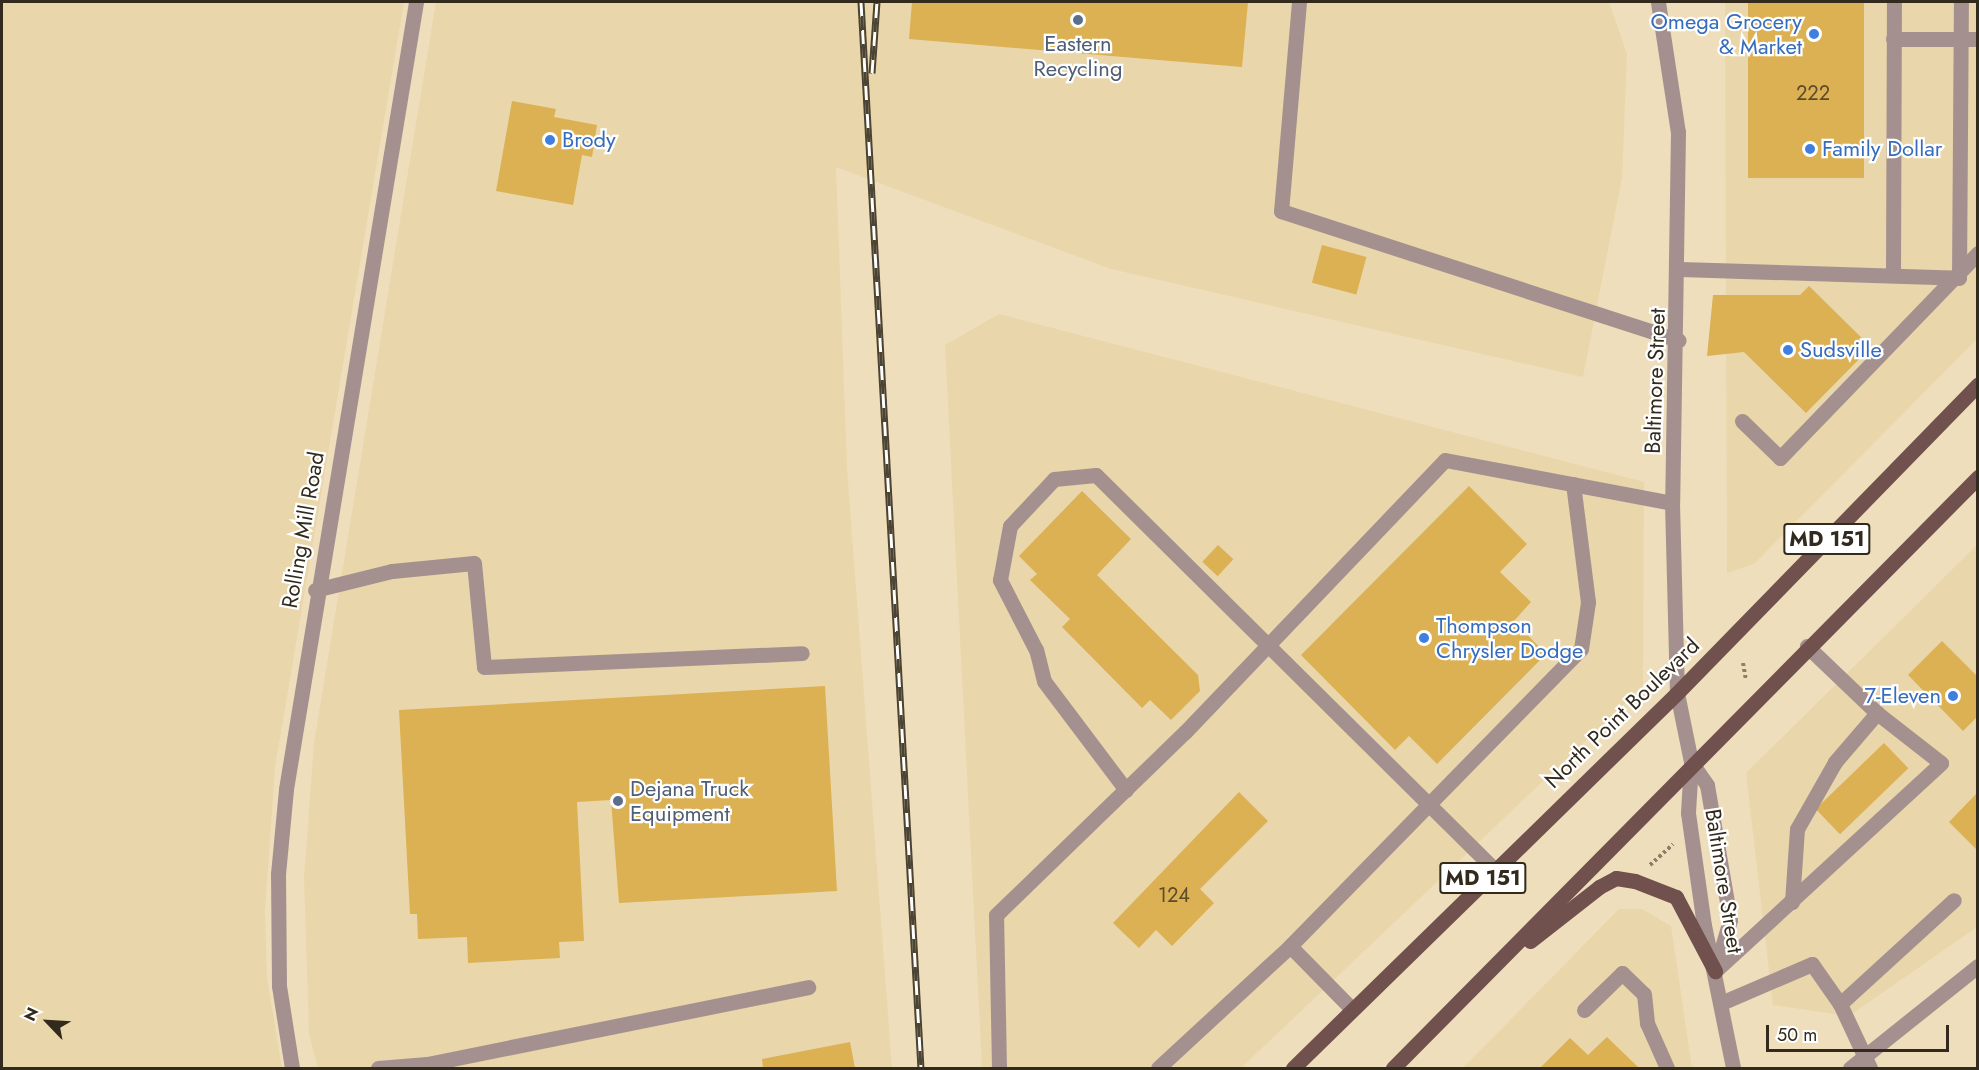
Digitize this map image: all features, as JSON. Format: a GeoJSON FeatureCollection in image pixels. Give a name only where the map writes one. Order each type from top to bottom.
{"type":"FeatureCollection","features":[{"type":"Feature","properties":{"kind":"main road","name":"North Point Boulevard"},"geometry":{"type":"LineString","coordinates":[[1293,1068],[1493,868],[1677,693],[1977,385]]}},
{"type":"Feature","properties":{"kind":"main road","name":"MD 151"},"geometry":{"type":"LineString","coordinates":[[1393,1068],[1691,762],[1977,477]]}},
{"type":"Feature","properties":{"kind":"main road"},"geometry":{"type":"LineString","coordinates":[[1487,974],[1616,878],[1657,886],[1676,897],[1715,971]]}},
{"type":"Feature","properties":{"kind":"street","name":"Rolling Mill Road"},"geometry":{"type":"LineString","coordinates":[[292,1068],[279,986],[278,873],[315,590],[417,2]]}},
{"type":"Feature","properties":{"kind":"street"},"geometry":{"type":"LineString","coordinates":[[1299,2],[1281,211],[1679,340]]}},
{"type":"Feature","properties":{"kind":"street","name":"Baltimore Street"},"geometry":{"type":"LineString","coordinates":[[1658,2],[1678,132],[1679,340],[1672,503],[1677,693],[1691,762],[1688,813],[1733,1068]]}},
{"type":"Feature","properties":{"kind":"street"},"geometry":{"type":"LineString","coordinates":[[1893,2],[1893,275]]}},
{"type":"Feature","properties":{"kind":"street"},"geometry":{"type":"LineString","coordinates":[[1959,278],[1960,2]]}},
{"type":"Feature","properties":{"kind":"street"},"geometry":{"type":"LineString","coordinates":[[1893,39],[1977,39]]}},
{"type":"Feature","properties":{"kind":"street"},"geometry":{"type":"LineString","coordinates":[[1742,421],[1780,458],[1959,278],[1977,253]]}},
{"type":"Feature","properties":{"kind":"street"},"geometry":{"type":"LineString","coordinates":[[1680,269],[1959,278]]}},
{"type":"Feature","properties":{"kind":"street"},"geometry":{"type":"LineString","coordinates":[[999,1068],[996,915],[1126,790],[1266,648],[1445,460],[1672,503]]}},
{"type":"Feature","properties":{"kind":"street"},"geometry":{"type":"LineString","coordinates":[[1126,790],[1044,681],[1036,650],[1000,580],[1010,526],[1054,479],[1096,475],[1266,648],[1493,868]]}},
{"type":"Feature","properties":{"kind":"street"},"geometry":{"type":"LineString","coordinates":[[1158,1068],[1290,946],[1430,806],[1581,649],[1588,602],[1573,484]]}},
{"type":"Feature","properties":{"kind":"street"},"geometry":{"type":"LineString","coordinates":[[315,590],[392,571],[474,563],[484,667],[802,653]]}},
{"type":"Feature","properties":{"kind":"street"},"geometry":{"type":"LineString","coordinates":[[1715,971],[1941,763],[1877,713],[1807,646]]}},
{"type":"Feature","properties":{"kind":"street"},"geometry":{"type":"LineString","coordinates":[[1792,902],[1797,829],[1835,762],[1877,713]]}},
{"type":"Feature","properties":{"kind":"street","name":"Baltimore Street"},"geometry":{"type":"LineString","coordinates":[[1691,762],[1707,785],[1730,920],[1715,971]]}},
{"type":"Feature","properties":{"kind":"street"},"geometry":{"type":"LineString","coordinates":[[1840,1004],[1954,900]]}},
{"type":"Feature","properties":{"kind":"street"},"geometry":{"type":"LineString","coordinates":[[1290,946],[1352,1009]]}},
{"type":"Feature","properties":{"kind":"street"},"geometry":{"type":"LineString","coordinates":[[1721,1003],[1812,964],[1840,1004],[1868,1062]]}},
{"type":"Feature","properties":{"kind":"street"},"geometry":{"type":"LineString","coordinates":[[1850,1068],[1868,1062],[1977,966]]}},
{"type":"Feature","properties":{"kind":"street"},"geometry":{"type":"LineString","coordinates":[[1584,1010],[1622,972],[1644,994],[1647,1023],[1667,1068]]}},
{"type":"Feature","properties":{"kind":"street"},"geometry":{"type":"LineString","coordinates":[[378,1068],[427,1064],[808,987]]}},
{"type":"Feature","properties":{"kind":"path"},"geometry":{"type":"LineString","coordinates":[[1743,663],[1746,680]]}},
{"type":"Feature","properties":{"kind":"path"},"geometry":{"type":"LineString","coordinates":[[1646,869],[1680,837]]}},
{"type":"Feature","properties":{"kind":"shaded area"},"geometry":{"type":"Polygon","coordinates":[[[2,2],[404,2],[275,768],[265,911],[267,978],[282,1068],[2,1068],[2,2]]]}},
{"type":"Feature","properties":{"kind":"shaded area"},"geometry":{"type":"Polygon","coordinates":[[[436,2],[1609,2],[1627,54],[1622,178],[1583,377],[1111,269],[836,167],[847,468],[892,1068],[318,1068],[309,1034],[304,877],[314,743],[436,2]]]}},
{"type":"Feature","properties":{"kind":"shaded area"},"geometry":{"type":"Polygon","coordinates":[[[1725,2],[1978,2],[1977,339],[1754,564],[1727,573],[1725,2]]]}},
{"type":"Feature","properties":{"kind":"shaded area"},"geometry":{"type":"Polygon","coordinates":[[[999,314],[1644,482],[1643,686],[1241,1068],[982,1068],[945,345],[999,314]]]}},
{"type":"Feature","properties":{"kind":"shaded area"},"geometry":{"type":"Polygon","coordinates":[[[1977,545],[1977,927],[1849,1016],[1773,1005],[1746,773],[1977,545]]]}},
{"type":"Feature","properties":{"kind":"shaded area"},"geometry":{"type":"Polygon","coordinates":[[[1619,909],[1642,909],[1671,926],[1692,1068],[1463,1068],[1619,909]]]}},
{"type":"Feature","properties":{"kind":"building","name":"Eastern Recycling"},"geometry":{"type":"Polygon","coordinates":[[[912,2],[1248,2],[1242,67],[909,39],[912,2]]]}},
{"type":"Feature","properties":{"kind":"building"},"geometry":{"type":"Polygon","coordinates":[[[1748,2],[1864,2],[1864,178],[1748,178],[1748,2]]]}},
{"type":"Feature","properties":{"kind":"building","name":"Brody"},"geometry":{"type":"Polygon","coordinates":[[[512,101],[556,109],[554,117],[597,125],[592,157],[582,155],[573,205],[496,191],[512,101]]]}},
{"type":"Feature","properties":{"kind":"building"},"geometry":{"type":"Polygon","coordinates":[[[1322,245],[1366,257],[1356,295],[1312,283],[1322,245]]]}},
{"type":"Feature","properties":{"kind":"building","name":"Sudsville"},"geometry":{"type":"Polygon","coordinates":[[[1809,286],[1871,347],[1806,413],[1744,352],[1707,356],[1713,295],[1800,295],[1809,286]]]}},
{"type":"Feature","properties":{"kind":"building","name":"Thompson Chrysler Dodge"},"geometry":{"type":"Polygon","coordinates":[[[1469,486],[1527,544],[1500,572],[1531,602],[1514,621],[1546,654],[1437,764],[1409,736],[1395,750],[1301,655],[1469,486]]]}},
{"type":"Feature","properties":{"kind":"building"},"geometry":{"type":"Polygon","coordinates":[[[1082,491],[1131,539],[1097,575],[1198,675],[1200,691],[1171,720],[1150,700],[1142,708],[1062,627],[1070,619],[1030,580],[1037,574],[1019,556],[1082,491]]]}},
{"type":"Feature","properties":{"kind":"building"},"geometry":{"type":"Polygon","coordinates":[[[1218,545],[1233,559],[1218,576],[1202,562],[1218,545]]]}},
{"type":"Feature","properties":{"kind":"building","name":"7-Eleven"},"geometry":{"type":"Polygon","coordinates":[[[1942,641],[1977,676],[1977,717],[1963,731],[1908,675],[1942,641]]]}},
{"type":"Feature","properties":{"kind":"building","name":"Dejana Truck Equipment"},"geometry":{"type":"Polygon","coordinates":[[[825,686],[837,891],[619,903],[611,800],[577,802],[584,941],[559,942],[560,958],[468,963],[467,937],[418,939],[417,914],[410,914],[399,710],[825,686]]]}},
{"type":"Feature","properties":{"kind":"building","name":"7-Eleven"},"geometry":{"type":"Polygon","coordinates":[[[1884,743],[1908,768],[1840,834],[1816,809],[1884,743]]]}},
{"type":"Feature","properties":{"kind":"building"},"geometry":{"type":"Polygon","coordinates":[[[1239,792],[1268,821],[1200,889],[1214,903],[1172,946],[1156,930],[1139,948],[1113,923],[1239,792]]]}},
{"type":"Feature","properties":{"kind":"building"},"geometry":{"type":"Polygon","coordinates":[[[1977,793],[1977,850],[1949,822],[1977,793]]]}},
{"type":"Feature","properties":{"kind":"building"},"geometry":{"type":"Polygon","coordinates":[[[1607,1037],[1639,1068],[1540,1068],[1570,1038],[1588,1055],[1607,1037]]]}},
{"type":"Feature","properties":{"kind":"building"},"geometry":{"type":"Polygon","coordinates":[[[850,1042],[855,1068],[763,1068],[762,1059],[850,1042]]]}},
{"type":"Feature","properties":{"kind":"railway"},"geometry":{"type":"LineString","coordinates":[[861,2],[921,1068]]}},
{"type":"Feature","properties":{"kind":"railway"},"geometry":{"type":"LineString","coordinates":[[872,73],[877,2]]}},
{"type":"Feature","properties":{"kind":"place","name":"Eastern Recycling"},"geometry":{"type":"Point","coordinates":[1078,20]}},
{"type":"Feature","properties":{"kind":"place","name":"Omega Grocery & Market"},"geometry":{"type":"Point","coordinates":[1814,34]}},
{"type":"Feature","properties":{"kind":"place","name":"Brody"},"geometry":{"type":"Point","coordinates":[550,140]}},
{"type":"Feature","properties":{"kind":"place","name":"Family Dollar"},"geometry":{"type":"Point","coordinates":[1810,149]}},
{"type":"Feature","properties":{"kind":"place","name":"Sudsville"},"geometry":{"type":"Point","coordinates":[1788,350]}},
{"type":"Feature","properties":{"kind":"place","name":"Thompson Chrysler Dodge"},"geometry":{"type":"Point","coordinates":[1424,638]}},
{"type":"Feature","properties":{"kind":"place","name":"7-Eleven"},"geometry":{"type":"Point","coordinates":[1953,696]}},
{"type":"Feature","properties":{"kind":"place","name":"Dejana Truck Equipment"},"geometry":{"type":"Point","coordinates":[618,801]}}]}
